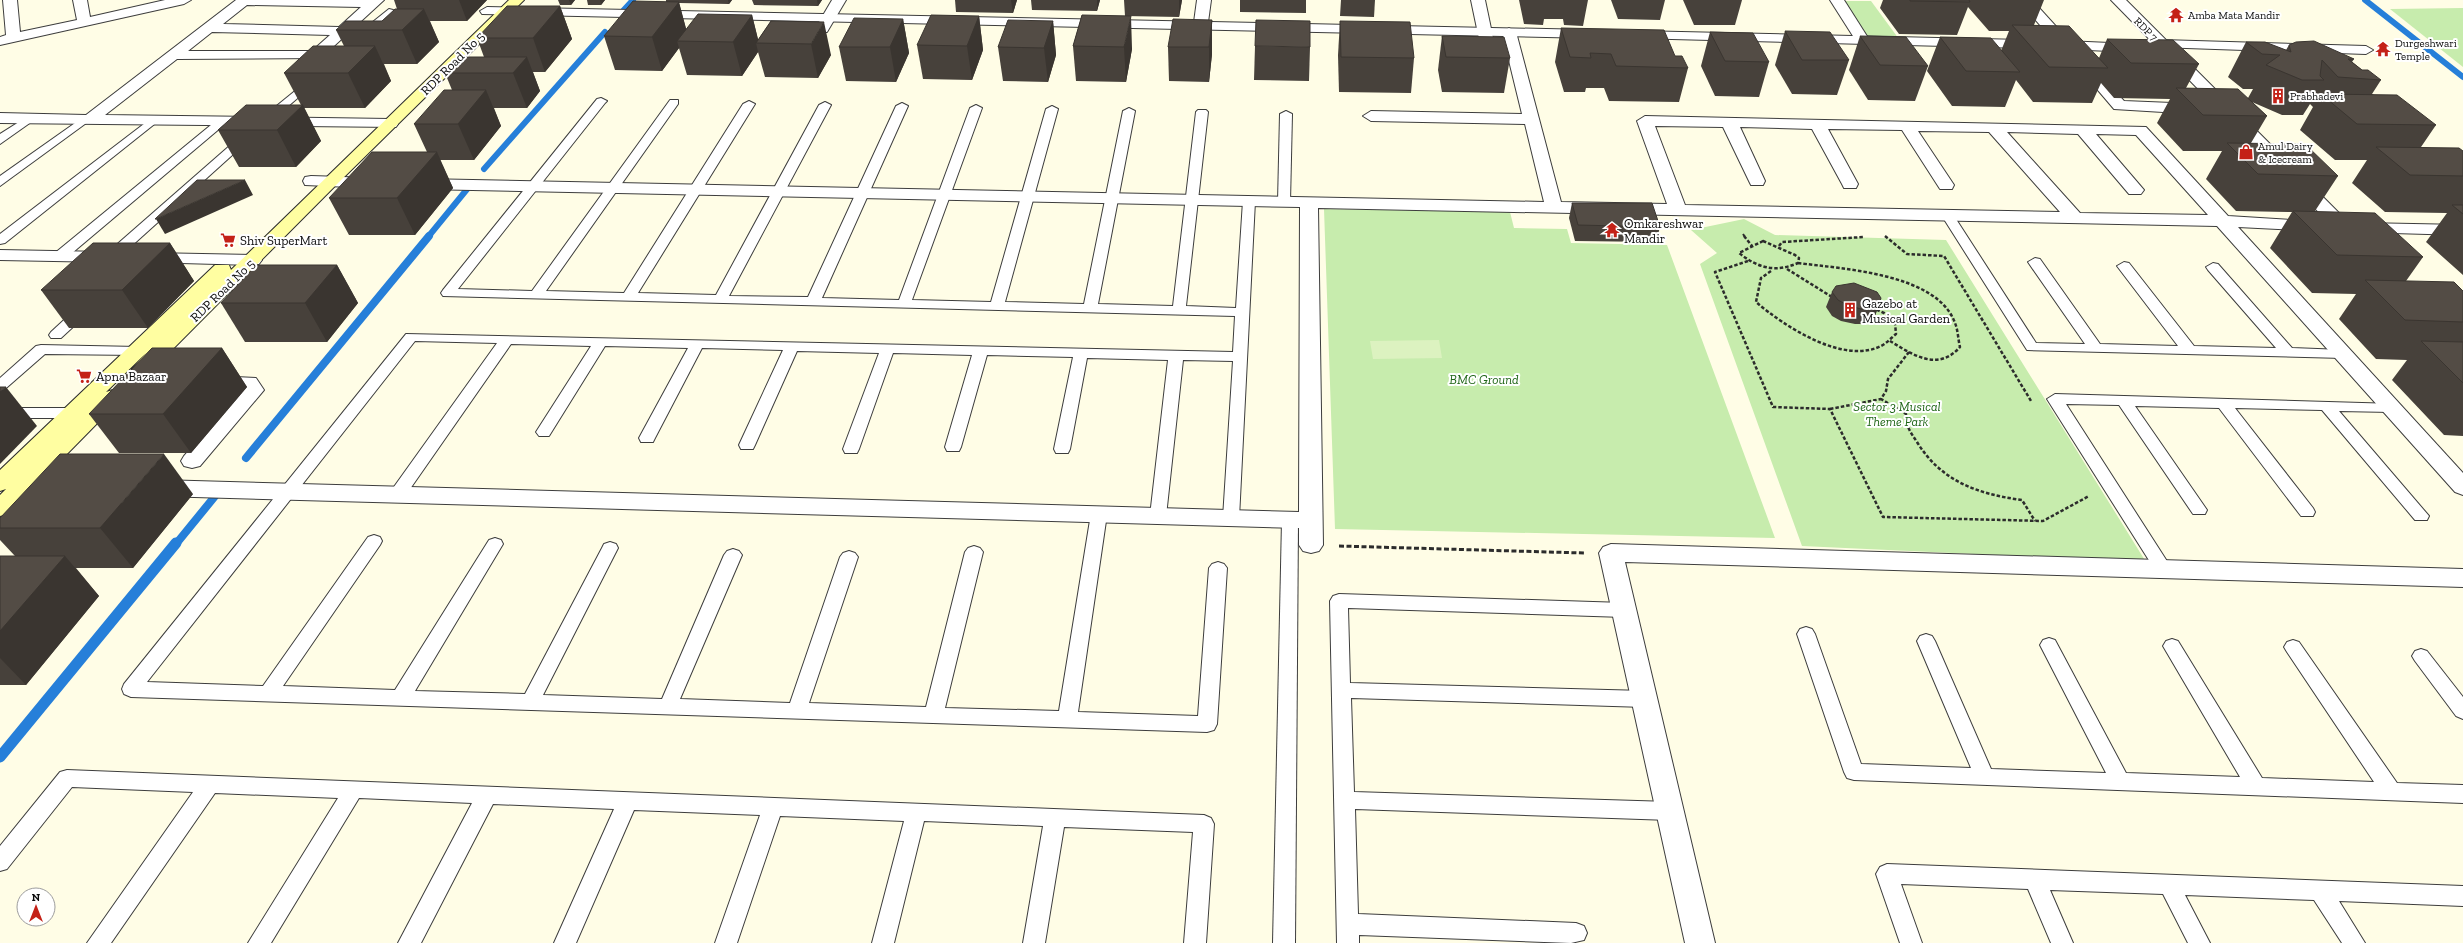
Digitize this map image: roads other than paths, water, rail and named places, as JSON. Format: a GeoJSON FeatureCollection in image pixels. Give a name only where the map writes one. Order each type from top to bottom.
{"type":"FeatureCollection","features":[{"type":"Feature","properties":{"kind":"main road"},"geometry":{"type":"LineString","coordinates":[[493,13],[517,0]]}},
{"type":"Feature","properties":{"kind":"main road","name":"RDP Road No 5"},"geometry":{"type":"LineString","coordinates":[[0,483],[232,260],[311,181],[493,13]]}},
{"type":"Feature","properties":{"kind":"main road","name":"RDP Road No 5"},"geometry":{"type":"LineString","coordinates":[[0,508],[253,260],[329,182],[390,124],[493,13]]}},
{"type":"Feature","properties":{"kind":"street"},"geometry":{"type":"LineString","coordinates":[[10,0],[7,40],[84,22],[146,4],[184,0]]}},
{"type":"Feature","properties":{"kind":"street"},"geometry":{"type":"LineString","coordinates":[[80,0],[84,22]]}},
{"type":"Feature","properties":{"kind":"street"},"geometry":{"type":"LineString","coordinates":[[825,23],[839,0]]}},
{"type":"Feature","properties":{"kind":"street"},"geometry":{"type":"LineString","coordinates":[[1200,31],[1204,0]]}},
{"type":"Feature","properties":{"kind":"street"},"geometry":{"type":"LineString","coordinates":[[1478,0],[1486,37]]}},
{"type":"Feature","properties":{"kind":"street"},"geometry":{"type":"LineString","coordinates":[[1836,0],[1867,47]]}},
{"type":"Feature","properties":{"kind":"street"},"geometry":{"type":"LineString","coordinates":[[2025,0],[2120,106],[2225,110]]}},
{"type":"Feature","properties":{"kind":"street","name":"RDP 7"},"geometry":{"type":"LineString","coordinates":[[2118,0],[2225,110],[2360,244]]}},
{"type":"Feature","properties":{"kind":"street"},"geometry":{"type":"LineString","coordinates":[[87,119],[244,1],[375,2]]}},
{"type":"Feature","properties":{"kind":"street"},"geometry":{"type":"LineString","coordinates":[[174,55],[316,55],[375,2]]}},
{"type":"Feature","properties":{"kind":"street"},"geometry":{"type":"LineString","coordinates":[[493,13],[825,23],[1602,40]]}},
{"type":"Feature","properties":{"kind":"street"},"geometry":{"type":"LineString","coordinates":[[209,28],[343,31]]}},
{"type":"Feature","properties":{"kind":"street"},"geometry":{"type":"LineString","coordinates":[[1619,35],[1867,47]]}},
{"type":"Feature","properties":{"kind":"street"},"geometry":{"type":"LineString","coordinates":[[1511,38],[1554,208]]}},
{"type":"Feature","properties":{"kind":"street"},"geometry":{"type":"LineString","coordinates":[[1632,47],[1867,47],[2070,51],[2114,57],[2126,52],[2165,49],[2366,50]]}},
{"type":"Feature","properties":{"kind":"street"},"geometry":{"type":"LineString","coordinates":[[1371,116],[1532,119]]}},
{"type":"Feature","properties":{"kind":"street"},"geometry":{"type":"LineString","coordinates":[[0,118],[390,124]]}},
{"type":"Feature","properties":{"kind":"street"},"geometry":{"type":"LineString","coordinates":[[1678,210],[1645,121],[2140,130],[2463,487]]}},
{"type":"Feature","properties":{"kind":"street"},"geometry":{"type":"LineString","coordinates":[[1729,122],[1757,181]]}},
{"type":"Feature","properties":{"kind":"street"},"geometry":{"type":"LineString","coordinates":[[1817,124],[1850,184]]}},
{"type":"Feature","properties":{"kind":"street"},"geometry":{"type":"LineString","coordinates":[[1907,126],[1946,185]]}},
{"type":"Feature","properties":{"kind":"street"},"geometry":{"type":"LineString","coordinates":[[1994,128],[2075,218]]}},
{"type":"Feature","properties":{"kind":"street"},"geometry":{"type":"LineString","coordinates":[[2083,129],[2135,190]]}},
{"type":"Feature","properties":{"kind":"street"},"geometry":{"type":"LineString","coordinates":[[311,181],[2075,218],[2463,230]]}},
{"type":"Feature","properties":{"kind":"street"},"geometry":{"type":"LineString","coordinates":[[1309,202],[1300,520],[1311,545]]}},
{"type":"Feature","properties":{"kind":"street"},"geometry":{"type":"LineString","coordinates":[[0,255],[253,260]]}},
{"type":"Feature","properties":{"kind":"street"},"geometry":{"type":"LineString","coordinates":[[132,379],[157,380]]}},
{"type":"Feature","properties":{"kind":"street"},"geometry":{"type":"LineString","coordinates":[[192,461],[254,390],[249,383],[195,381]]}},
{"type":"Feature","properties":{"kind":"street"},"geometry":{"type":"LineString","coordinates":[[0,483],[55,485]]}},
{"type":"Feature","properties":{"kind":"street"},"geometry":{"type":"LineString","coordinates":[[140,488],[1300,520]]}},
{"type":"Feature","properties":{"kind":"street"},"geometry":{"type":"LineString","coordinates":[[1700,943],[1611,553],[2463,578]]}},
{"type":"Feature","properties":{"kind":"lane"},"geometry":{"type":"LineString","coordinates":[[354,43],[389,12]]}},
{"type":"Feature","properties":{"kind":"lane"},"geometry":{"type":"LineString","coordinates":[[110,257],[318,74]]}},
{"type":"Feature","properties":{"kind":"lane"},"geometry":{"type":"LineString","coordinates":[[601,101],[448,293],[1243,312]]}},
{"type":"Feature","properties":{"kind":"lane"},"geometry":{"type":"LineString","coordinates":[[536,295],[674,102]]}},
{"type":"Feature","properties":{"kind":"lane"},"geometry":{"type":"LineString","coordinates":[[628,298],[749,104]]}},
{"type":"Feature","properties":{"kind":"lane"},"geometry":{"type":"LineString","coordinates":[[720,300],[825,105]]}},
{"type":"Feature","properties":{"kind":"lane"},"geometry":{"type":"LineString","coordinates":[[813,302],[902,106]]}},
{"type":"Feature","properties":{"kind":"lane"},"geometry":{"type":"LineString","coordinates":[[904,304],[976,108]]}},
{"type":"Feature","properties":{"kind":"lane"},"geometry":{"type":"LineString","coordinates":[[997,306],[1052,110]]}},
{"type":"Feature","properties":{"kind":"lane"},"geometry":{"type":"LineString","coordinates":[[1090,308],[1129,111]]}},
{"type":"Feature","properties":{"kind":"lane"},"geometry":{"type":"LineString","coordinates":[[1179,311],[1202,112]]}},
{"type":"Feature","properties":{"kind":"lane"},"geometry":{"type":"LineString","coordinates":[[1284,202],[1286,114]]}},
{"type":"Feature","properties":{"kind":"lane"},"geometry":{"type":"LineString","coordinates":[[0,140],[30,118]]}},
{"type":"Feature","properties":{"kind":"lane"},"geometry":{"type":"LineString","coordinates":[[0,182],[87,119]]}},
{"type":"Feature","properties":{"kind":"lane"},"geometry":{"type":"LineString","coordinates":[[0,240],[153,120]]}},
{"type":"Feature","properties":{"kind":"lane"},"geometry":{"type":"LineString","coordinates":[[60,256],[222,122]]}},
{"type":"Feature","properties":{"kind":"lane"},"geometry":{"type":"LineString","coordinates":[[1231,518],[1249,201]]}},
{"type":"Feature","properties":{"kind":"lane"},"geometry":{"type":"LineString","coordinates":[[1948,216],[2032,347],[2342,354]]}},
{"type":"Feature","properties":{"kind":"lane"},"geometry":{"type":"LineString","coordinates":[[172,273],[186,259]]}},
{"type":"Feature","properties":{"kind":"lane"},"geometry":{"type":"LineString","coordinates":[[2035,262],[2095,348]]}},
{"type":"Feature","properties":{"kind":"lane"},"geometry":{"type":"LineString","coordinates":[[2124,266],[2189,350]]}},
{"type":"Feature","properties":{"kind":"lane"},"geometry":{"type":"LineString","coordinates":[[2213,267],[2288,353]]}},
{"type":"Feature","properties":{"kind":"lane"},"geometry":{"type":"LineString","coordinates":[[56,335],[96,298]]}},
{"type":"Feature","properties":{"kind":"lane"},"geometry":{"type":"LineString","coordinates":[[1218,568],[1207,724],[131,689],[411,336],[1240,357]]}},
{"type":"Feature","properties":{"kind":"lane"},"geometry":{"type":"LineString","coordinates":[[397,495],[507,339]]}},
{"type":"Feature","properties":{"kind":"lane"},"geometry":{"type":"LineString","coordinates":[[544,432],[600,341]]}},
{"type":"Feature","properties":{"kind":"lane"},"geometry":{"type":"LineString","coordinates":[[647,438],[697,344]]}},
{"type":"Feature","properties":{"kind":"lane"},"geometry":{"type":"LineString","coordinates":[[746,445],[792,346]]}},
{"type":"Feature","properties":{"kind":"lane"},"geometry":{"type":"LineString","coordinates":[[851,449],[888,348]]}},
{"type":"Feature","properties":{"kind":"lane"},"geometry":{"type":"LineString","coordinates":[[0,386],[41,349],[138,351]]}},
{"type":"Feature","properties":{"kind":"lane"},"geometry":{"type":"LineString","coordinates":[[953,447],[981,350]]}},
{"type":"Feature","properties":{"kind":"lane"},"geometry":{"type":"LineString","coordinates":[[1062,449],[1081,353]]}},
{"type":"Feature","properties":{"kind":"lane"},"geometry":{"type":"LineString","coordinates":[[1158,516],[1176,355]]}},
{"type":"Feature","properties":{"kind":"lane"},"geometry":{"type":"LineString","coordinates":[[2163,569],[2055,399],[2391,408]]}},
{"type":"Feature","properties":{"kind":"lane"},"geometry":{"type":"LineString","coordinates":[[2124,401],[2199,510]]}},
{"type":"Feature","properties":{"kind":"lane"},"geometry":{"type":"LineString","coordinates":[[2223,403],[2307,512]]}},
{"type":"Feature","properties":{"kind":"lane"},"geometry":{"type":"LineString","coordinates":[[2327,406],[2421,516]]}},
{"type":"Feature","properties":{"kind":"lane"},"geometry":{"type":"LineString","coordinates":[[0,413],[67,419]]}},
{"type":"Feature","properties":{"kind":"lane"},"geometry":{"type":"LineString","coordinates":[[0,422],[67,419]]}},
{"type":"Feature","properties":{"kind":"lane"},"geometry":{"type":"LineString","coordinates":[[1067,719],[1099,514]]}},
{"type":"Feature","properties":{"kind":"lane"},"geometry":{"type":"LineString","coordinates":[[1284,943],[1300,520]]}},
{"type":"Feature","properties":{"kind":"lane"},"geometry":{"type":"LineString","coordinates":[[268,693],[374,541]]}},
{"type":"Feature","properties":{"kind":"lane"},"geometry":{"type":"LineString","coordinates":[[401,697],[495,544]]}},
{"type":"Feature","properties":{"kind":"lane"},"geometry":{"type":"LineString","coordinates":[[530,702],[610,548]]}},
{"type":"Feature","properties":{"kind":"lane"},"geometry":{"type":"LineString","coordinates":[[934,715],[974,552]]}},
{"type":"Feature","properties":{"kind":"lane"},"geometry":{"type":"LineString","coordinates":[[668,706],[732,555]]}},
{"type":"Feature","properties":{"kind":"lane"},"geometry":{"type":"LineString","coordinates":[[797,710],[849,557]]}},
{"type":"Feature","properties":{"kind":"lane"},"geometry":{"type":"LineString","coordinates":[[1576,933],[1348,934],[1339,601],[1624,610]]}},
{"type":"Feature","properties":{"kind":"lane"},"geometry":{"type":"LineString","coordinates":[[1806,634],[1854,772],[2463,794]]}},
{"type":"Feature","properties":{"kind":"lane"},"geometry":{"type":"LineString","coordinates":[[1926,641],[1984,776]]}},
{"type":"Feature","properties":{"kind":"lane"},"geometry":{"type":"LineString","coordinates":[[2050,645],[2120,781]]}},
{"type":"Feature","properties":{"kind":"lane"},"geometry":{"type":"LineString","coordinates":[[2172,646],[2256,786]]}},
{"type":"Feature","properties":{"kind":"lane"},"geometry":{"type":"LineString","coordinates":[[2293,647],[2391,791]]}},
{"type":"Feature","properties":{"kind":"lane"},"geometry":{"type":"LineString","coordinates":[[2421,656],[2463,710]]}},
{"type":"Feature","properties":{"kind":"lane"},"geometry":{"type":"LineString","coordinates":[[1341,690],[1645,699]]}},
{"type":"Feature","properties":{"kind":"lane"},"geometry":{"type":"LineString","coordinates":[[0,862],[67,778],[1204,824],[1195,943]]}},
{"type":"Feature","properties":{"kind":"lane"},"geometry":{"type":"LineString","coordinates":[[98,943],[210,784]]}},
{"type":"Feature","properties":{"kind":"lane"},"geometry":{"type":"LineString","coordinates":[[259,943],[354,789]]}},
{"type":"Feature","properties":{"kind":"lane"},"geometry":{"type":"LineString","coordinates":[[409,943],[487,794]]}},
{"type":"Feature","properties":{"kind":"lane"},"geometry":{"type":"LineString","coordinates":[[1344,800],[1670,811]]}},
{"type":"Feature","properties":{"kind":"lane"},"geometry":{"type":"LineString","coordinates":[[566,943],[628,801]]}},
{"type":"Feature","properties":{"kind":"lane"},"geometry":{"type":"LineString","coordinates":[[726,943],[773,806]]}},
{"type":"Feature","properties":{"kind":"lane"},"geometry":{"type":"LineString","coordinates":[[883,943],[916,812]]}},
{"type":"Feature","properties":{"kind":"lane"},"geometry":{"type":"LineString","coordinates":[[1034,943],[1054,818]]}},
{"type":"Feature","properties":{"kind":"lane"},"geometry":{"type":"LineString","coordinates":[[1911,943],[1887,874],[2463,896]]}},
{"type":"Feature","properties":{"kind":"lane"},"geometry":{"type":"LineString","coordinates":[[2035,880],[2062,943]]}},
{"type":"Feature","properties":{"kind":"lane"},"geometry":{"type":"LineString","coordinates":[[2169,885],[2199,943]]}},
{"type":"Feature","properties":{"kind":"lane"},"geometry":{"type":"LineString","coordinates":[[2320,890],[2354,943]]}},
{"type":"Feature","properties":{"kind":"waterway"},"geometry":{"type":"LineString","coordinates":[[622,12],[633,0]]}},
{"type":"Feature","properties":{"kind":"waterway"},"geometry":{"type":"LineString","coordinates":[[2365,0],[2463,77]]}},
{"type":"Feature","properties":{"kind":"waterway"},"geometry":{"type":"LineString","coordinates":[[484,169],[605,32]]}},
{"type":"Feature","properties":{"kind":"waterway"},"geometry":{"type":"LineString","coordinates":[[428,237],[468,188]]}},
{"type":"Feature","properties":{"kind":"waterway"},"geometry":{"type":"LineString","coordinates":[[246,458],[429,236]]}},
{"type":"Feature","properties":{"kind":"waterway"},"geometry":{"type":"LineString","coordinates":[[176,544],[220,490]]}},
{"type":"Feature","properties":{"kind":"waterway"},"geometry":{"type":"LineString","coordinates":[[0,757],[176,543]]}},
{"type":"Feature","properties":{"kind":"place","name":"Amba Mata Mandir"},"geometry":{"type":"Point","coordinates":[2176,15]}},
{"type":"Feature","properties":{"kind":"place","name":"Durgeshwari Temple"},"geometry":{"type":"Point","coordinates":[2383,49]}},
{"type":"Feature","properties":{"kind":"place","name":"Prabhadevi"},"geometry":{"type":"Point","coordinates":[2278,96]}},
{"type":"Feature","properties":{"kind":"place","name":"Amul Dairy & Icecream"},"geometry":{"type":"Point","coordinates":[2246,152]}},
{"type":"Feature","properties":{"kind":"place","name":"Omkareshwar Mandir"},"geometry":{"type":"Point","coordinates":[1612,230]}},
{"type":"Feature","properties":{"kind":"place","name":"Shiv SuperMart"},"geometry":{"type":"Point","coordinates":[228,240]}},
{"type":"Feature","properties":{"kind":"place","name":"Gazebo at Musical Garden"},"geometry":{"type":"Point","coordinates":[1850,310]}},
{"type":"Feature","properties":{"kind":"place","name":"Apna Bazaar"},"geometry":{"type":"Point","coordinates":[84,376]}},
{"type":"Feature","properties":{"kind":"park label","name":"BMC Ground"},"geometry":{"type":"Point","coordinates":[1484,379]}},
{"type":"Feature","properties":{"kind":"park label","name":"Sector 3 Musical Theme Park"},"geometry":{"type":"Point","coordinates":[1897,414]}}]}
